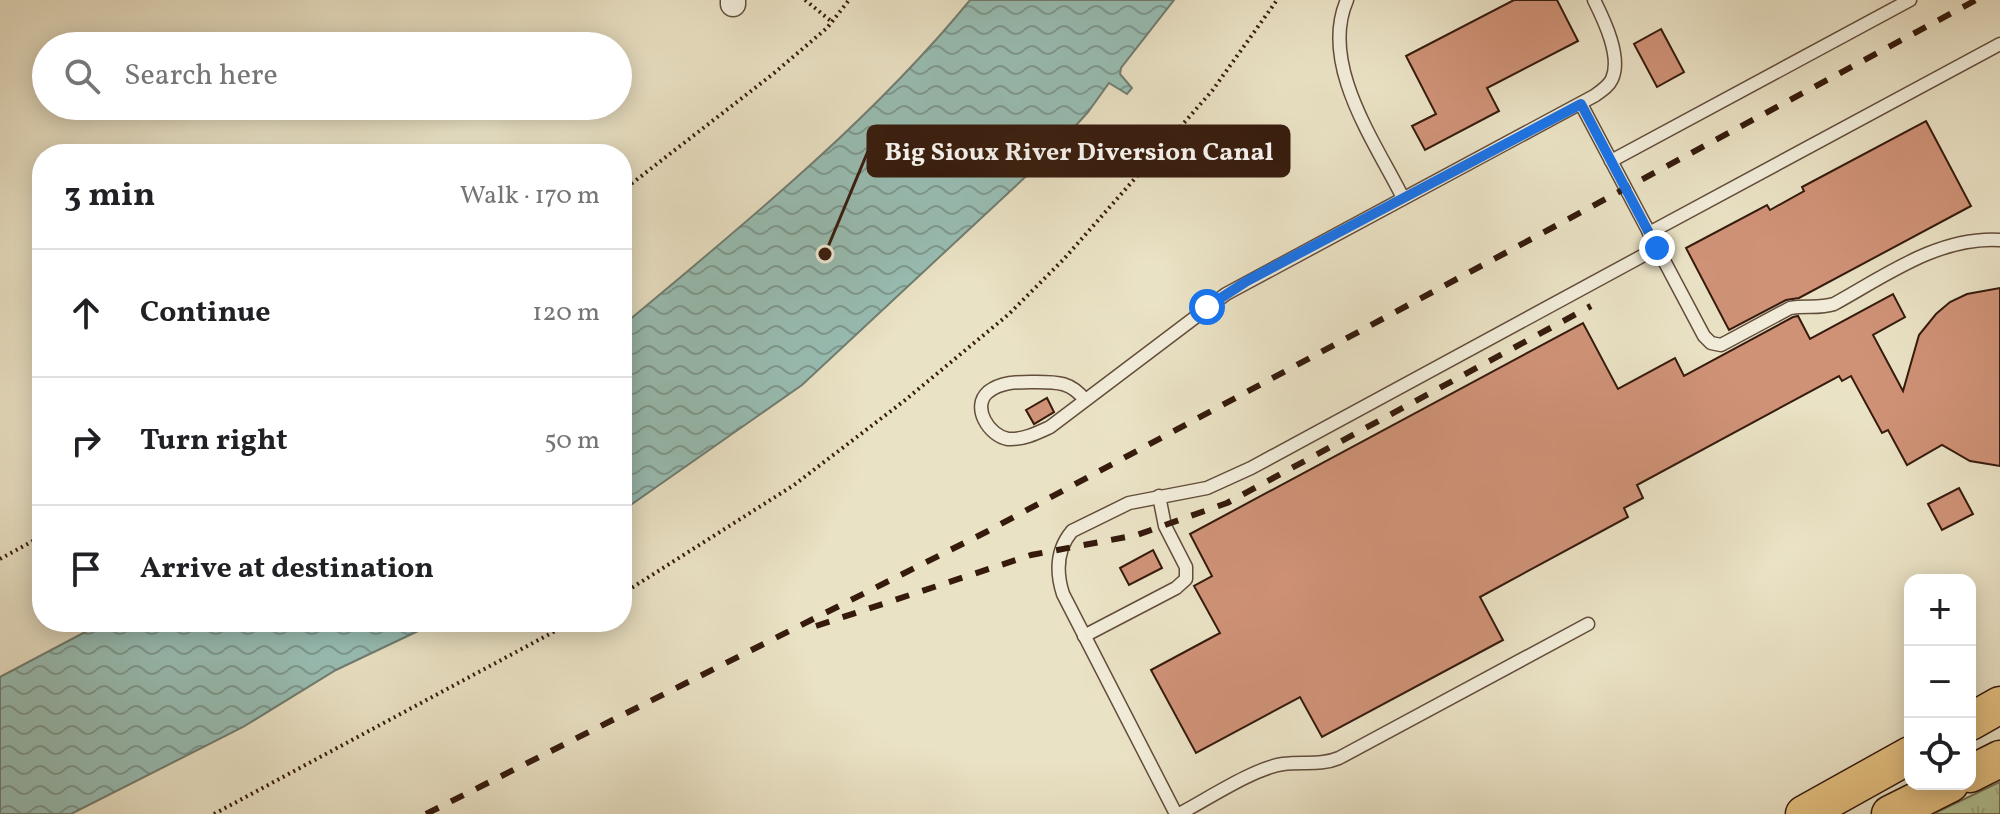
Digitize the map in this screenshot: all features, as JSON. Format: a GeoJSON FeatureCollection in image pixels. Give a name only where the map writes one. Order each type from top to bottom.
{"type":"FeatureCollection","features":[{"type":"Feature","properties":{"kind":"main road"},"geometry":{"type":"LineString","coordinates":[[1976,719],[2000,705]]}},
{"type":"Feature","properties":{"kind":"main road"},"geometry":{"type":"LineString","coordinates":[[1804,814],[1904,758]]}},
{"type":"Feature","properties":{"kind":"main road"},"geometry":{"type":"LineString","coordinates":[[1976,771],[2000,759]]}},
{"type":"Feature","properties":{"kind":"main road"},"geometry":{"type":"LineString","coordinates":[[1890,814],[1938,790]]}},
{"type":"Feature","properties":{"kind":"lane"},"geometry":{"type":"LineString","coordinates":[[1347,0],[1338,36],[1340,62],[1348,88],[1403,198]]}},
{"type":"Feature","properties":{"kind":"lane"},"geometry":{"type":"LineString","coordinates":[[1085,400],[1062,382],[1016,382],[1003,384],[985,394],[981,403],[982,413],[994,434],[1007,439],[1021,438],[1050,427],[1226,294],[1603,90],[1612,81],[1615,70],[1612,41],[1594,0]]}},
{"type":"Feature","properties":{"kind":"lane"},"geometry":{"type":"LineString","coordinates":[[1611,161],[1910,0]]}},
{"type":"Feature","properties":{"kind":"lane"},"geometry":{"type":"LineString","coordinates":[[1649,233],[2000,44]]}},
{"type":"Feature","properties":{"kind":"lane"},"geometry":{"type":"LineString","coordinates":[[1581,104],[1704,336],[1711,343],[1721,345],[1790,308],[1822,308],[1834,304],[1914,260],[1946,247],[1978,239],[2000,240]]}},
{"type":"Feature","properties":{"kind":"lane"},"geometry":{"type":"LineString","coordinates":[[1588,624],[1339,758],[1327,763],[1281,764],[1260,771],[1178,814],[1084,636],[1058,579],[1058,564],[1066,538],[1072,531],[1129,503],[1207,488],[1251,468],[1657,248]]}},
{"type":"Feature","properties":{"kind":"lane"},"geometry":{"type":"LineString","coordinates":[[1084,636],[1176,588],[1186,579],[1186,567],[1165,526],[1159,496]]}},
{"type":"Feature","properties":{"kind":"path"},"geometry":{"type":"LineString","coordinates":[[805,0],[831,21]]}},
{"type":"Feature","properties":{"kind":"path"},"geometry":{"type":"LineString","coordinates":[[632,183],[773,74],[827,28],[849,0]]}},
{"type":"Feature","properties":{"kind":"path"},"geometry":{"type":"LineString","coordinates":[[632,588],[794,485],[892,411],[1009,314],[1063,260],[1202,102],[1277,0]]}},
{"type":"Feature","properties":{"kind":"path"},"geometry":{"type":"LineString","coordinates":[[0,559],[32,541]]}},
{"type":"Feature","properties":{"kind":"path"},"geometry":{"type":"LineString","coordinates":[[214,814],[553,632]]}},
{"type":"Feature","properties":{"kind":"green space"},"geometry":{"type":"Polygon","coordinates":[[[2000,782],[2000,814],[1933,814],[2000,782]]]}},
{"type":"Feature","properties":{"kind":"water"},"geometry":{"type":"Polygon","coordinates":[[[970,0],[1174,0],[1121,68],[1120,74],[1132,88],[1127,94],[1109,83],[1050,154],[802,385],[632,504],[632,318],[804,171],[932,45],[970,0]]]}},
{"type":"Feature","properties":{"kind":"water"},"geometry":{"type":"Polygon","coordinates":[[[85,632],[416,632],[336,670],[243,727],[71,814],[0,814],[0,677],[85,632]]]}},
{"type":"Feature","properties":{"kind":"building"},"geometry":{"type":"Polygon","coordinates":[[[1514,0],[1557,0],[1578,41],[1487,88],[1499,111],[1425,150],[1412,126],[1436,114],[1406,56],[1514,0]]]}},
{"type":"Feature","properties":{"kind":"building"},"geometry":{"type":"Polygon","coordinates":[[[1661,29],[1684,72],[1657,87],[1634,44],[1661,29]]]}},
{"type":"Feature","properties":{"kind":"building"},"geometry":{"type":"Polygon","coordinates":[[[1926,121],[1971,206],[1799,298],[1786,300],[1729,330],[1686,248],[1767,205],[1770,210],[1804,191],[1802,187],[1926,121]]]}},
{"type":"Feature","properties":{"kind":"building"},"geometry":{"type":"Polygon","coordinates":[[[2000,288],[2000,466],[1970,461],[1942,445],[1907,465],[1888,430],[1882,433],[1851,376],[1842,381],[1839,376],[1637,485],[1643,498],[1624,508],[1628,517],[1480,597],[1503,640],[1322,737],[1300,697],[1196,753],[1151,670],[1220,633],[1194,586],[1212,576],[1190,534],[1583,323],[1618,389],[1675,358],[1684,376],[1793,317],[1798,316],[1810,339],[1893,294],[1905,317],[1873,335],[1903,391],[1919,335],[1936,314],[1950,302],[1967,294],[2000,288]]]}},
{"type":"Feature","properties":{"kind":"building"},"geometry":{"type":"Polygon","coordinates":[[[1047,398],[1054,412],[1034,424],[1026,410],[1047,398]]]}},
{"type":"Feature","properties":{"kind":"building"},"geometry":{"type":"Polygon","coordinates":[[[1959,488],[1973,514],[1942,530],[1928,504],[1959,488]]]}},
{"type":"Feature","properties":{"kind":"building"},"geometry":{"type":"Polygon","coordinates":[[[1153,550],[1162,568],[1129,585],[1120,568],[1153,550]]]}},
{"type":"Feature","properties":{"kind":"railway"},"geometry":{"type":"LineString","coordinates":[[426,814],[986,532],[1976,0]]}},
{"type":"Feature","properties":{"kind":"railway"},"geometry":{"type":"LineString","coordinates":[[816,626],[1031,555],[1137,535],[1227,503],[1591,306]]}},
{"type":"Feature","properties":{"kind":"place","name":"Big Sioux River Diversion Canal"},"geometry":{"type":"Point","coordinates":[825,254]}},
{"type":"Feature","properties":{"kind":"route"},"geometry":{"type":"LineString","coordinates":[[1207,307],[1247,281],[1581,104],[1657,248]]}}]}
